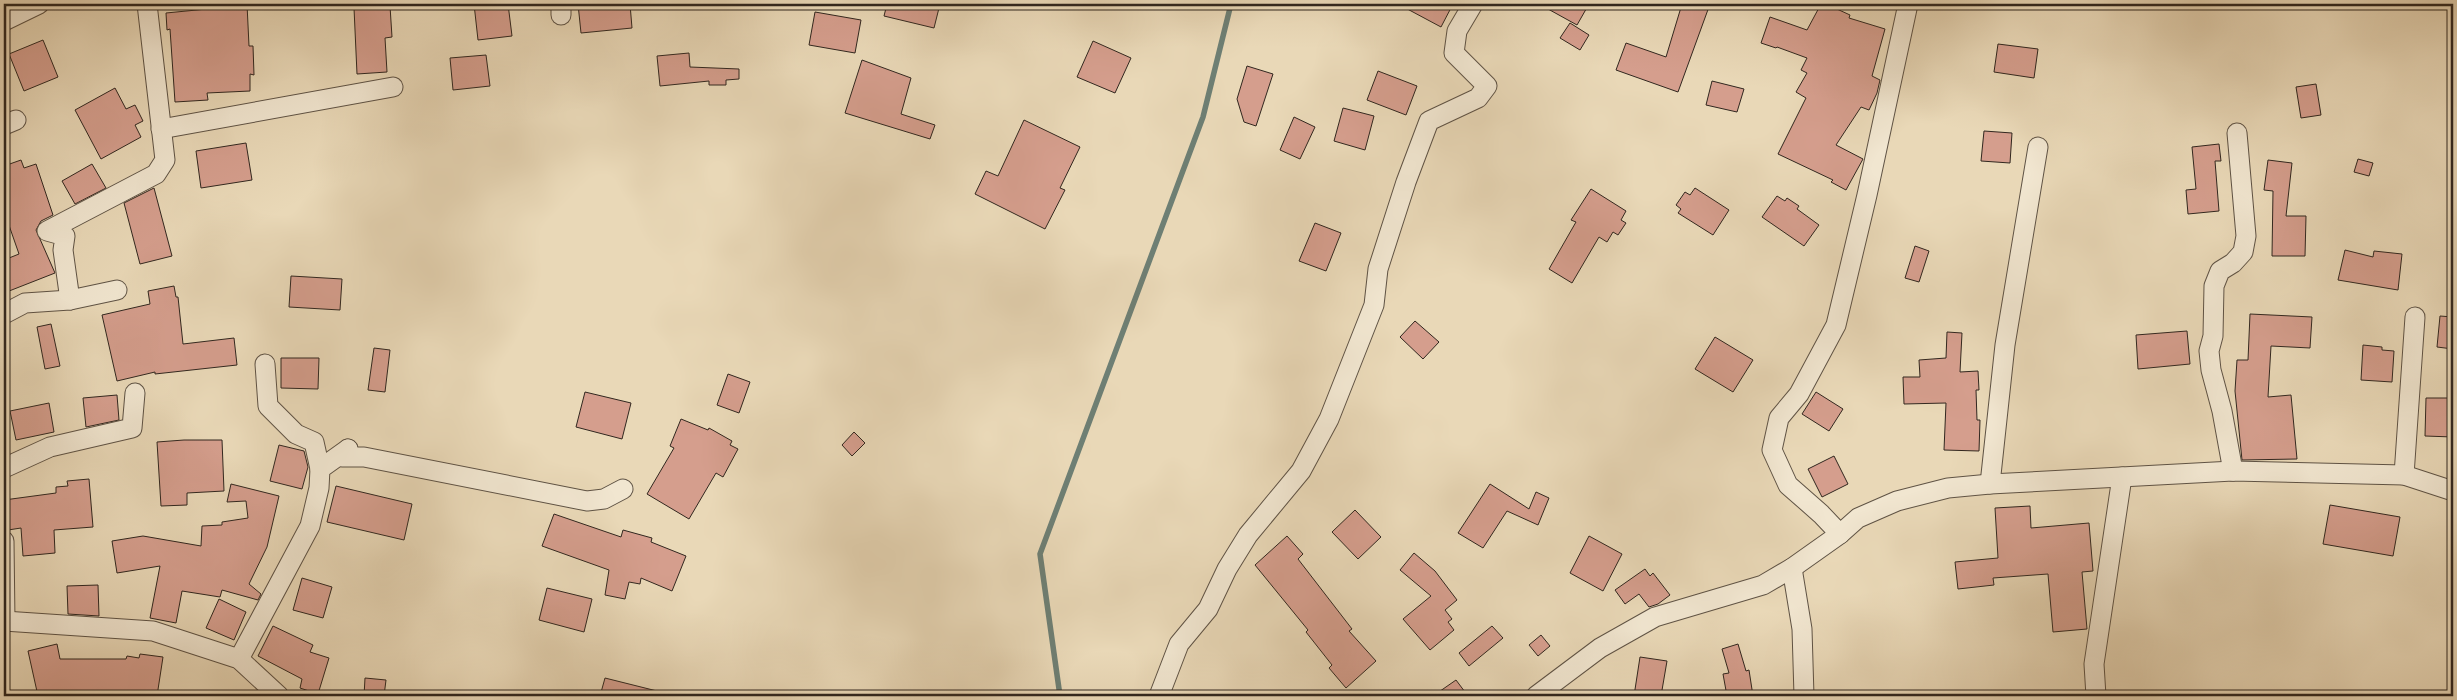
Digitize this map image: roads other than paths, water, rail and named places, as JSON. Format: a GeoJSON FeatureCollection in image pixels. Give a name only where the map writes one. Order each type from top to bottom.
{"type":"FeatureCollection","features":[{"type":"Feature","properties":{"kind":"street"},"geometry":{"type":"LineString","coordinates":[[4,21],[40,4]]}},
{"type":"Feature","properties":{"kind":"street"},"geometry":{"type":"LineString","coordinates":[[70,300],[63,250],[65,236],[48,231],[156,174],[165,160],[146,4]]}},
{"type":"Feature","properties":{"kind":"street"},"geometry":{"type":"LineString","coordinates":[[1159,696],[1179,644],[1208,609],[1227,569],[1248,535],[1301,471],[1328,419],[1371,312],[1378,269],[1406,182],[1429,120],[1478,98],[1487,86],[1454,53],[1457,31],[1473,4]]}},
{"type":"Feature","properties":{"kind":"street"},"geometry":{"type":"LineString","coordinates":[[1840,534],[1821,514],[1788,485],[1772,450],[1779,418],[1799,394],[1836,325],[1867,195],[1908,4]]}},
{"type":"Feature","properties":{"kind":"street"},"geometry":{"type":"LineString","coordinates":[[161,129],[393,87]]}},
{"type":"Feature","properties":{"kind":"street"},"geometry":{"type":"LineString","coordinates":[[2233,471],[2222,411],[2211,370],[2209,351],[2213,336],[2214,286],[2220,271],[2233,263],[2243,252],[2246,236],[2237,133]]}},
{"type":"Feature","properties":{"kind":"street"},"geometry":{"type":"LineString","coordinates":[[1990,484],[2005,345],[2038,147]]}},
{"type":"Feature","properties":{"kind":"street"},"geometry":{"type":"LineString","coordinates":[[4,314],[25,303],[70,300],[117,290]]}},
{"type":"Feature","properties":{"kind":"street"},"geometry":{"type":"LineString","coordinates":[[2404,475],[2415,318]]}},
{"type":"Feature","properties":{"kind":"street"},"geometry":{"type":"LineString","coordinates":[[239,659],[310,526],[319,488],[320,469],[314,442],[296,434],[268,406],[265,364]]}},
{"type":"Feature","properties":{"kind":"street"},"geometry":{"type":"LineString","coordinates":[[4,468],[50,447],[132,428],[135,393]]}},
{"type":"Feature","properties":{"kind":"street"},"geometry":{"type":"LineString","coordinates":[[320,469],[348,449],[342,457],[364,457],[587,501],[604,499],[623,489]]}},
{"type":"Feature","properties":{"kind":"street"},"geometry":{"type":"LineString","coordinates":[[1536,696],[1600,648],[1655,617],[1762,585],[1792,568],[1840,534],[1858,518],[1897,502],[1948,488],[2233,471],[2404,475],[2453,490]]}},
{"type":"Feature","properties":{"kind":"street"},"geometry":{"type":"LineString","coordinates":[[2096,696],[2094,664],[2122,478]]}},
{"type":"Feature","properties":{"kind":"street"},"geometry":{"type":"LineString","coordinates":[[4,541],[4,621],[153,631],[239,659],[279,696]]}},
{"type":"Feature","properties":{"kind":"street"},"geometry":{"type":"LineString","coordinates":[[1792,568],[1802,629],[1804,696]]}},
{"type":"Feature","properties":{"kind":"waterway"},"geometry":{"type":"LineString","coordinates":[[1060,696],[1040,554],[1203,117],[1231,4]]}},
{"type":"Feature","properties":{"kind":"waterway"},"geometry":{"type":"LineString","coordinates":[[2442,4],[2453,7]]}}]}
